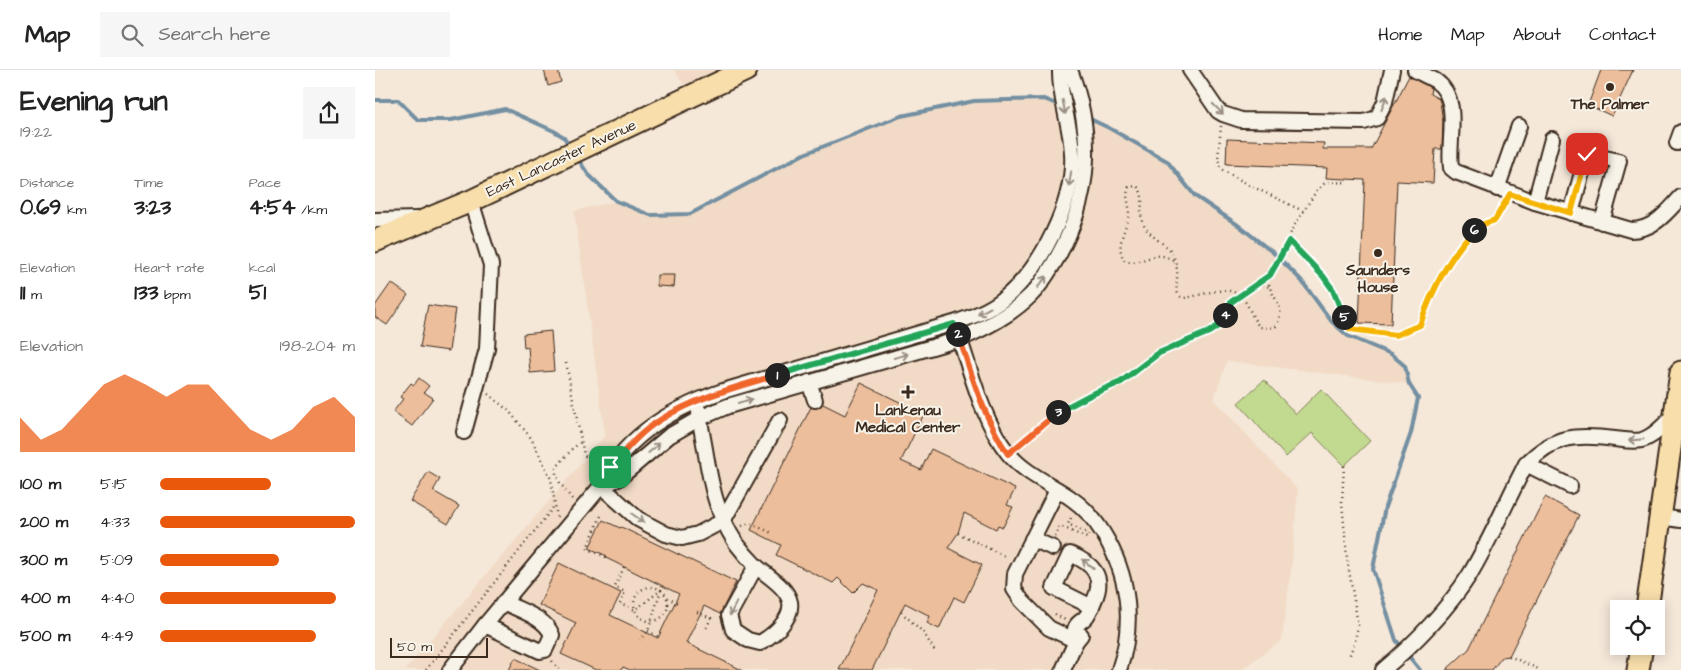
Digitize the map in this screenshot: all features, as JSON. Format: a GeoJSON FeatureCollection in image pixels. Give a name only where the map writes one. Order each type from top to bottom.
{"type":"FeatureCollection","features":[{"type":"Feature","properties":{"kind":"highway","name":"East Lancaster Avenue"},"geometry":{"type":"LineString","coordinates":[[375,241],[471,201],[746,70]]}},
{"type":"Feature","properties":{"kind":"highway"},"geometry":{"type":"LineString","coordinates":[[1649,600],[1671,518],[1681,372]]}},
{"type":"Feature","properties":{"kind":"highway"},"geometry":{"type":"LineString","coordinates":[[1638,670],[1640,655]]}},
{"type":"Feature","properties":{"kind":"street"},"geometry":{"type":"LineString","coordinates":[[601,486],[618,479],[669,436],[700,418],[728,406],[960,339],[990,325],[1031,295],[1046,277],[1063,247],[1081,203],[1086,176],[1085,129],[1075,83],[1070,70]]}},
{"type":"Feature","properties":{"kind":"street"},"geometry":{"type":"LineString","coordinates":[[1189,70],[1218,111],[1241,120],[1364,122],[1377,118],[1385,102],[1392,70],[1409,70]]}},
{"type":"Feature","properties":{"kind":"street"},"geometry":{"type":"LineString","coordinates":[[1415,70],[1437,82],[1451,102],[1449,158],[1451,168],[1510,194],[1631,230],[1640,230],[1656,222],[1681,197]]}},
{"type":"Feature","properties":{"kind":"street"},"geometry":{"type":"LineString","coordinates":[[450,670],[601,486],[610,467],[640,435],[659,420],[699,399],[954,324],[983,313],[1002,300],[1021,281],[1041,253],[1058,222],[1067,200],[1072,153],[1060,76]]}},
{"type":"Feature","properties":{"kind":"street"},"geometry":{"type":"LineString","coordinates":[[1497,189],[1519,126]]}},
{"type":"Feature","properties":{"kind":"street"},"geometry":{"type":"LineString","coordinates":[[1535,202],[1553,139]]}},
{"type":"Feature","properties":{"kind":"street"},"geometry":{"type":"LineString","coordinates":[[1571,213],[1587,154],[1619,161],[1602,222]]}},
{"type":"Feature","properties":{"kind":"street"},"geometry":{"type":"LineString","coordinates":[[465,432],[487,349],[491,265],[471,201]]}},
{"type":"Feature","properties":{"kind":"street"},"geometry":{"type":"LineString","coordinates":[[375,220],[429,219]]}},
{"type":"Feature","properties":{"kind":"street"},"geometry":{"type":"LineString","coordinates":[[954,324],[976,392],[999,441],[1008,454],[1028,472],[1087,511],[1098,525],[1118,560],[1124,576],[1128,623],[1127,638],[1119,670]]}},
{"type":"Feature","properties":{"kind":"street"},"geometry":{"type":"LineString","coordinates":[[809,382],[815,400]]}},
{"type":"Feature","properties":{"kind":"street"},"geometry":{"type":"LineString","coordinates":[[699,399],[700,418],[712,493],[723,521],[737,544],[756,566],[781,589],[788,597],[790,604],[790,613],[786,619],[776,631],[760,643],[748,640],[733,630],[729,615],[756,566]]}},
{"type":"Feature","properties":{"kind":"street"},"geometry":{"type":"LineString","coordinates":[[1383,670],[1413,643],[1469,574],[1526,464],[1543,448],[1567,438],[1593,436],[1633,441],[1642,440],[1678,414]]}},
{"type":"Feature","properties":{"kind":"street"},"geometry":{"type":"LineString","coordinates":[[601,486],[639,520],[666,534],[682,538],[698,534],[723,521],[781,420]]}},
{"type":"Feature","properties":{"kind":"street"},"geometry":{"type":"LineString","coordinates":[[1526,464],[1570,486]]}},
{"type":"Feature","properties":{"kind":"street"},"geometry":{"type":"LineString","coordinates":[[1057,490],[1015,574],[1014,589],[1022,601],[1049,628],[1076,641]]}},
{"type":"Feature","properties":{"kind":"street"},"geometry":{"type":"LineString","coordinates":[[1033,539],[1051,548]]}},
{"type":"Feature","properties":{"kind":"street"},"geometry":{"type":"LineString","coordinates":[[485,625],[540,651],[545,650],[552,635],[549,628],[543,622],[504,602]]}},
{"type":"Feature","properties":{"kind":"street"},"geometry":{"type":"LineString","coordinates":[[1063,670],[1076,641],[1075,629],[1089,612]]}},
{"type":"Feature","properties":{"kind":"path"},"geometry":{"type":"LineString","coordinates":[[1223,114],[1218,160],[1221,169],[1303,211]]}},
{"type":"Feature","properties":{"kind":"path"},"geometry":{"type":"LineString","coordinates":[[1173,260],[1159,254],[1133,263],[1125,261],[1121,255],[1120,245],[1129,211],[1126,194],[1129,187],[1137,186],[1141,190],[1144,197],[1141,211],[1143,223],[1157,241],[1170,249],[1173,254],[1173,260],[1177,268],[1177,292],[1180,296],[1184,298],[1214,291],[1230,290],[1243,298],[1255,323],[1260,328],[1276,326],[1279,321],[1280,308],[1269,287],[1270,275],[1285,250],[1291,231],[1317,190],[1325,183],[1347,182]]}},
{"type":"Feature","properties":{"kind":"path"},"geometry":{"type":"LineString","coordinates":[[1289,241],[1323,276],[1333,290],[1350,329],[1396,335],[1420,325],[1438,280],[1464,240],[1478,226],[1495,220],[1510,194]]}},
{"type":"Feature","properties":{"kind":"path"},"geometry":{"type":"LineString","coordinates":[[1008,454],[1057,413],[1090,395],[1121,382],[1159,353],[1209,332],[1218,326],[1231,302],[1270,275]]}},
{"type":"Feature","properties":{"kind":"path"},"geometry":{"type":"LineString","coordinates":[[1257,283],[1269,287]]}},
{"type":"Feature","properties":{"kind":"path"},"geometry":{"type":"LineString","coordinates":[[566,363],[584,455],[595,466]]}},
{"type":"Feature","properties":{"kind":"path"},"geometry":{"type":"LineString","coordinates":[[477,385],[509,411],[531,438],[551,479],[559,536]]}},
{"type":"Feature","properties":{"kind":"path"},"geometry":{"type":"LineString","coordinates":[[572,499],[560,483],[556,474],[556,468],[572,448],[581,442]]}},
{"type":"Feature","properties":{"kind":"path"},"geometry":{"type":"LineString","coordinates":[[1344,466],[1342,502],[1347,558],[1358,626],[1349,657]]}},
{"type":"Feature","properties":{"kind":"path"},"geometry":{"type":"LineString","coordinates":[[426,670],[555,505]]}},
{"type":"Feature","properties":{"kind":"path"},"geometry":{"type":"LineString","coordinates":[[1051,548],[1061,526],[1087,538],[1089,534],[1068,524],[1075,513]]}},
{"type":"Feature","properties":{"kind":"path"},"geometry":{"type":"LineString","coordinates":[[601,516],[587,548],[606,557]]}},
{"type":"Feature","properties":{"kind":"path"},"geometry":{"type":"LineString","coordinates":[[740,527],[750,523],[772,533]]}},
{"type":"Feature","properties":{"kind":"path"},"geometry":{"type":"LineString","coordinates":[[958,533],[1006,557]]}},
{"type":"Feature","properties":{"kind":"path"},"geometry":{"type":"LineString","coordinates":[[624,567],[615,587],[625,592],[620,604],[635,610],[640,617],[651,621],[660,619],[665,615],[668,603],[667,598],[661,590],[654,587],[642,589],[635,598],[635,610]]}},
{"type":"Feature","properties":{"kind":"path"},"geometry":{"type":"LineString","coordinates":[[635,610],[661,590]]}},
{"type":"Feature","properties":{"kind":"path"},"geometry":{"type":"LineString","coordinates":[[640,640],[648,631],[661,590]]}},
{"type":"Feature","properties":{"kind":"path"},"geometry":{"type":"LineString","coordinates":[[667,598],[678,602]]}},
{"type":"Feature","properties":{"kind":"path"},"geometry":{"type":"LineString","coordinates":[[697,612],[711,618],[706,629]]}},
{"type":"Feature","properties":{"kind":"path"},"geometry":{"type":"LineString","coordinates":[[901,612],[923,632],[936,653]]}},
{"type":"Feature","properties":{"kind":"path"},"geometry":{"type":"LineString","coordinates":[[648,631],[659,637]]}},
{"type":"Feature","properties":{"kind":"path"},"geometry":{"type":"LineString","coordinates":[[1509,656],[1541,670]]}},
{"type":"Feature","properties":{"kind":"path"},"geometry":{"type":"LineString","coordinates":[[552,659],[560,670]]}},
{"type":"Feature","properties":{"kind":"shaded area"},"geometry":{"type":"Polygon","coordinates":[[[674,70],[746,70],[691,96],[674,70]]]}},
{"type":"Feature","properties":{"kind":"shaded area","name":"Lankenau Medical Center"},"geometry":{"type":"Polygon","coordinates":[[[1044,99],[1109,128],[1167,161],[1195,197],[1238,225],[1276,255],[1301,280],[1332,322],[1348,336],[1391,354],[1405,366],[1409,384],[1227,361],[1214,399],[1298,490],[1292,563],[1282,640],[1241,670],[405,670],[605,435],[574,211],[616,201],[650,215],[690,214],[804,154],[901,116],[974,101],[1044,99]]]}},
{"type":"Feature","properties":{"kind":"green space"},"geometry":{"type":"Polygon","coordinates":[[[1264,380],[1296,414],[1321,389],[1370,441],[1344,466],[1312,433],[1286,457],[1238,403],[1264,380]]]}},
{"type":"Feature","properties":{"kind":"building"},"geometry":{"type":"Polygon","coordinates":[[[544,70],[558,70],[561,82],[548,86],[544,70]]]}},
{"type":"Feature","properties":{"kind":"building","name":"The Palmer"},"geometry":{"type":"Polygon","coordinates":[[[1601,70],[1633,70],[1612,116],[1588,105],[1601,70]]]}},
{"type":"Feature","properties":{"kind":"building","name":"Saunders House"},"geometry":{"type":"Polygon","coordinates":[[[1409,76],[1431,88],[1430,94],[1439,99],[1443,121],[1442,149],[1435,149],[1433,183],[1397,181],[1391,324],[1359,323],[1365,180],[1326,178],[1327,168],[1226,164],[1227,139],[1324,143],[1323,149],[1371,149],[1409,76]]]}},
{"type":"Feature","properties":{"kind":"building"},"geometry":{"type":"Polygon","coordinates":[[[657,275],[675,275],[674,287],[657,286],[657,275]]]}},
{"type":"Feature","properties":{"kind":"building"},"geometry":{"type":"Polygon","coordinates":[[[391,283],[408,295],[387,325],[375,317],[375,306],[391,283]]]}},
{"type":"Feature","properties":{"kind":"building"},"geometry":{"type":"Polygon","coordinates":[[[428,305],[455,309],[449,351],[420,347],[428,305]]]}},
{"type":"Feature","properties":{"kind":"building"},"geometry":{"type":"Polygon","coordinates":[[[551,331],[554,371],[530,373],[528,347],[524,348],[523,334],[551,331]]]}},
{"type":"Feature","properties":{"kind":"building"},"geometry":{"type":"Polygon","coordinates":[[[419,378],[429,386],[424,392],[433,398],[412,426],[393,412],[403,399],[400,397],[411,383],[414,385],[419,378]]]}},
{"type":"Feature","properties":{"kind":"building"},"geometry":{"type":"Polygon","coordinates":[[[861,383],[924,414],[901,461],[921,470],[931,449],[1015,489],[1007,505],[1013,507],[1003,527],[998,525],[996,529],[964,513],[958,533],[948,548],[982,565],[964,602],[954,597],[939,629],[927,623],[930,616],[905,603],[872,670],[839,670],[878,590],[863,583],[853,593],[838,578],[833,583],[776,555],[781,545],[751,530],[811,407],[817,408],[823,404],[845,415],[861,383]]]}},
{"type":"Feature","properties":{"kind":"building"},"geometry":{"type":"Polygon","coordinates":[[[428,472],[440,479],[433,491],[459,506],[448,524],[410,501],[428,472]]]}},
{"type":"Feature","properties":{"kind":"building"},"geometry":{"type":"Polygon","coordinates":[[[1545,497],[1579,515],[1509,656],[1502,657],[1492,670],[1446,670],[1469,649],[1545,497]]]}},
{"type":"Feature","properties":{"kind":"building"},"geometry":{"type":"Polygon","coordinates":[[[603,520],[736,582],[720,614],[704,606],[686,643],[742,670],[630,670],[623,667],[621,670],[596,670],[561,654],[576,623],[539,605],[559,563],[621,593],[610,615],[658,638],[679,594],[589,548],[603,520]]]}},
{"type":"Feature","properties":{"kind":"building"},"geometry":{"type":"Polygon","coordinates":[[[515,658],[540,670],[509,670],[515,658]]]}},
{"type":"Feature","properties":{"kind":"waterway"},"geometry":{"type":"LineString","coordinates":[[578,159],[588,174],[616,201],[650,215],[690,214],[804,154],[901,116],[974,101],[1044,99],[1061,106]]}},
{"type":"Feature","properties":{"kind":"waterway"},"geometry":{"type":"LineString","coordinates":[[375,100],[398,100],[418,120],[451,120],[505,109],[554,131],[564,137],[570,147]]}},
{"type":"Feature","properties":{"kind":"waterway"},"geometry":{"type":"LineString","coordinates":[[1086,117],[1167,161],[1195,196],[1238,225],[1276,255],[1301,280],[1332,322],[1348,336],[1391,354],[1405,366],[1409,384],[1418,398],[1411,433],[1385,507],[1373,569],[1396,640],[1402,648]]}},
{"type":"Feature","properties":{"kind":"waterway"},"geometry":{"type":"LineString","coordinates":[[1407,654],[1420,670]]}},
{"type":"Feature","properties":{"kind":"place","name":"The Palmer"},"geometry":{"type":"Point","coordinates":[1610,87]}},
{"type":"Feature","properties":{"kind":"place","name":"Saunders House"},"geometry":{"type":"Point","coordinates":[1378,253]}},
{"type":"Feature","properties":{"kind":"place","name":"Lankenau Medical Center"},"geometry":{"type":"Point","coordinates":[908,392]}},
{"type":"Feature","properties":{"kind":"route"},"geometry":{"type":"LineString","coordinates":[[610,467],[627,447],[659,420],[699,399],[954,324],[976,392],[999,441],[1008,454],[1057,413],[1090,395],[1121,382],[1159,353],[1209,332],[1218,326],[1231,302],[1270,275],[1289,241],[1323,276],[1333,290],[1350,329],[1396,335],[1420,325],[1438,280],[1464,240],[1478,226],[1495,220],[1510,194],[1571,213],[1587,154]]}}]}
